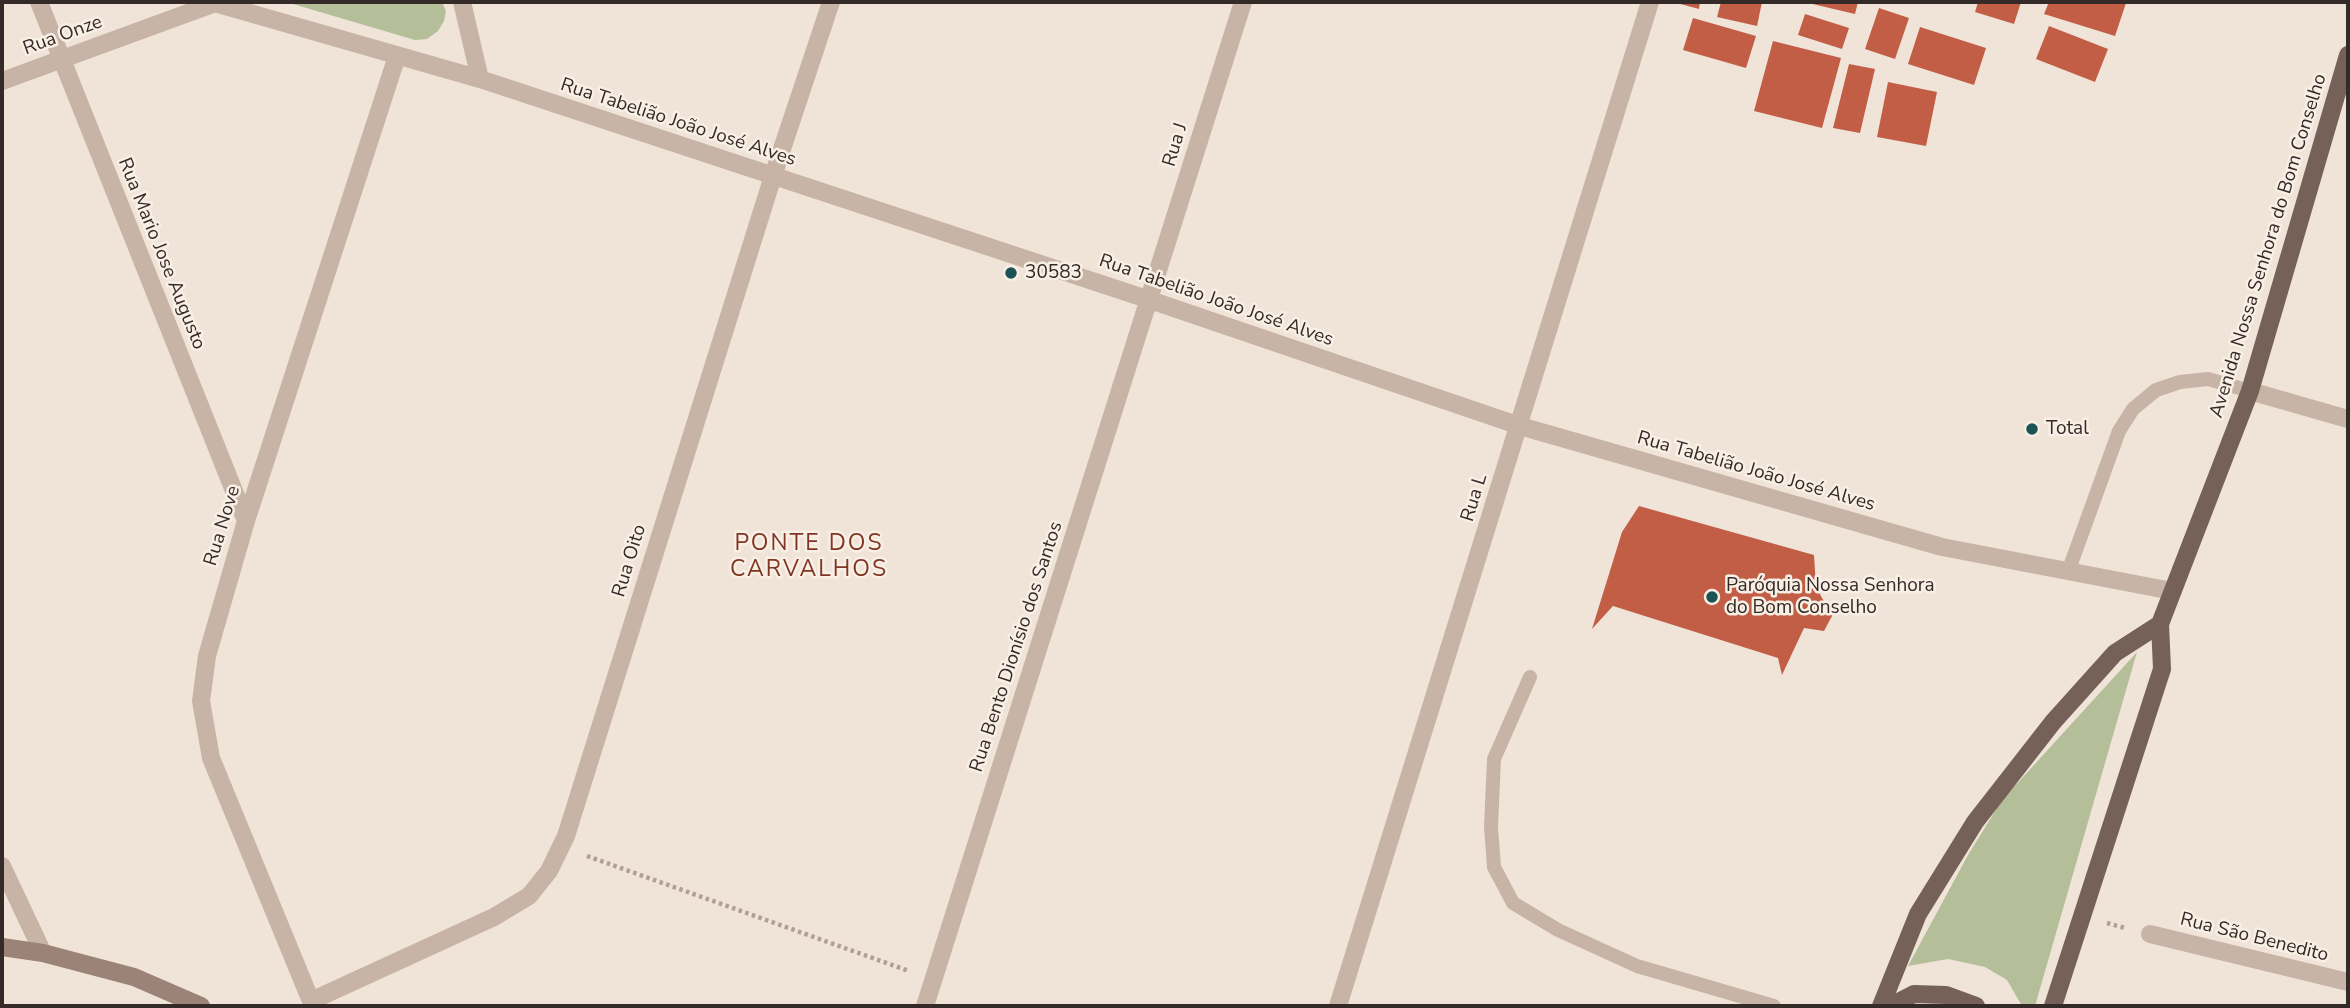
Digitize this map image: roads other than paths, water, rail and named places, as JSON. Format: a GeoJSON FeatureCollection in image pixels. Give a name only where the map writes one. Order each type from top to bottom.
{"type":"FeatureCollection","features":[{"type":"Feature","properties":{"kind":"main road","name":"Avenida Nossa Senhora do Bom Conselho"},"geometry":{"type":"LineString","coordinates":[[2053,1006],[2162,668],[2160,624],[2250,391],[2348,55]]}},
{"type":"Feature","properties":{"kind":"main road"},"geometry":{"type":"LineString","coordinates":[[1881,1006],[1918,914],[1975,822],[2053,722],[2115,653],[2160,624]]}},
{"type":"Feature","properties":{"kind":"main road"},"geometry":{"type":"LineString","coordinates":[[1891,1006],[1914,995],[1946,995],[1976,1006]]}},
{"type":"Feature","properties":{"kind":"street","name":"Rua Mario Jose Augusto"},"geometry":{"type":"LineString","coordinates":[[39,2],[246,521]]}},
{"type":"Feature","properties":{"kind":"street","name":"Rua Onze"},"geometry":{"type":"LineString","coordinates":[[2,81],[217,2]]}},
{"type":"Feature","properties":{"kind":"street","name":"Rua Tabelião João José Alves"},"geometry":{"type":"LineString","coordinates":[[217,2],[480,79],[1150,300],[1520,426],[1942,547],[2172,591]]}},
{"type":"Feature","properties":{"kind":"street"},"geometry":{"type":"LineString","coordinates":[[462,2],[480,79]]}},
{"type":"Feature","properties":{"kind":"street","name":"Rua Oito"},"geometry":{"type":"LineString","coordinates":[[312,1004],[494,917],[529,897],[549,871],[570,822],[831,2]]}},
{"type":"Feature","properties":{"kind":"street","name":"Rua J"},"geometry":{"type":"LineString","coordinates":[[1150,300],[1243,2]]}},
{"type":"Feature","properties":{"kind":"street","name":"Rua L"},"geometry":{"type":"LineString","coordinates":[[1338,1006],[1650,2]]}},
{"type":"Feature","properties":{"kind":"street","name":"Rua Nove"},"geometry":{"type":"LineString","coordinates":[[312,1004],[211,758],[201,701],[207,656],[246,521],[397,56]]}},
{"type":"Feature","properties":{"kind":"street","name":"Rua Bento Dionísio dos Santos"},"geometry":{"type":"LineString","coordinates":[[925,1006],[1150,300]]}},
{"type":"Feature","properties":{"kind":"street"},"geometry":{"type":"LineString","coordinates":[[2250,391],[2348,419]]}},
{"type":"Feature","properties":{"kind":"street"},"geometry":{"type":"LineString","coordinates":[[2,866],[43,953]]}},
{"type":"Feature","properties":{"kind":"street","name":"Rua São Benedito"},"geometry":{"type":"LineString","coordinates":[[2150,934],[2348,982]]}},
{"type":"Feature","properties":{"kind":"street"},"geometry":{"type":"LineString","coordinates":[[2,947],[43,953],[134,977],[201,1006]]}},
{"type":"Feature","properties":{"kind":"lane"},"geometry":{"type":"LineString","coordinates":[[2068,572],[2119,431],[2133,409],[2156,390],[2180,382],[2208,379],[2250,391]]}},
{"type":"Feature","properties":{"kind":"lane"},"geometry":{"type":"LineString","coordinates":[[1530,677],[1494,760],[1491,827],[1494,867],[1513,903],[1558,930],[1637,966],[1774,1006]]}},
{"type":"Feature","properties":{"kind":"place","name":"30583"},"geometry":{"type":"Point","coordinates":[1011,273]}},
{"type":"Feature","properties":{"kind":"place","name":"Total"},"geometry":{"type":"Point","coordinates":[2032,429]}},
{"type":"Feature","properties":{"kind":"place","name":"Paróquia Nossa Senhora do Bom Conselho"},"geometry":{"type":"Point","coordinates":[1712,597]}},
{"type":"Feature","properties":{"kind":"district","name":"PONTE DOS CARVALHOS"},"geometry":{"type":"Point","coordinates":[809,557]}}]}
